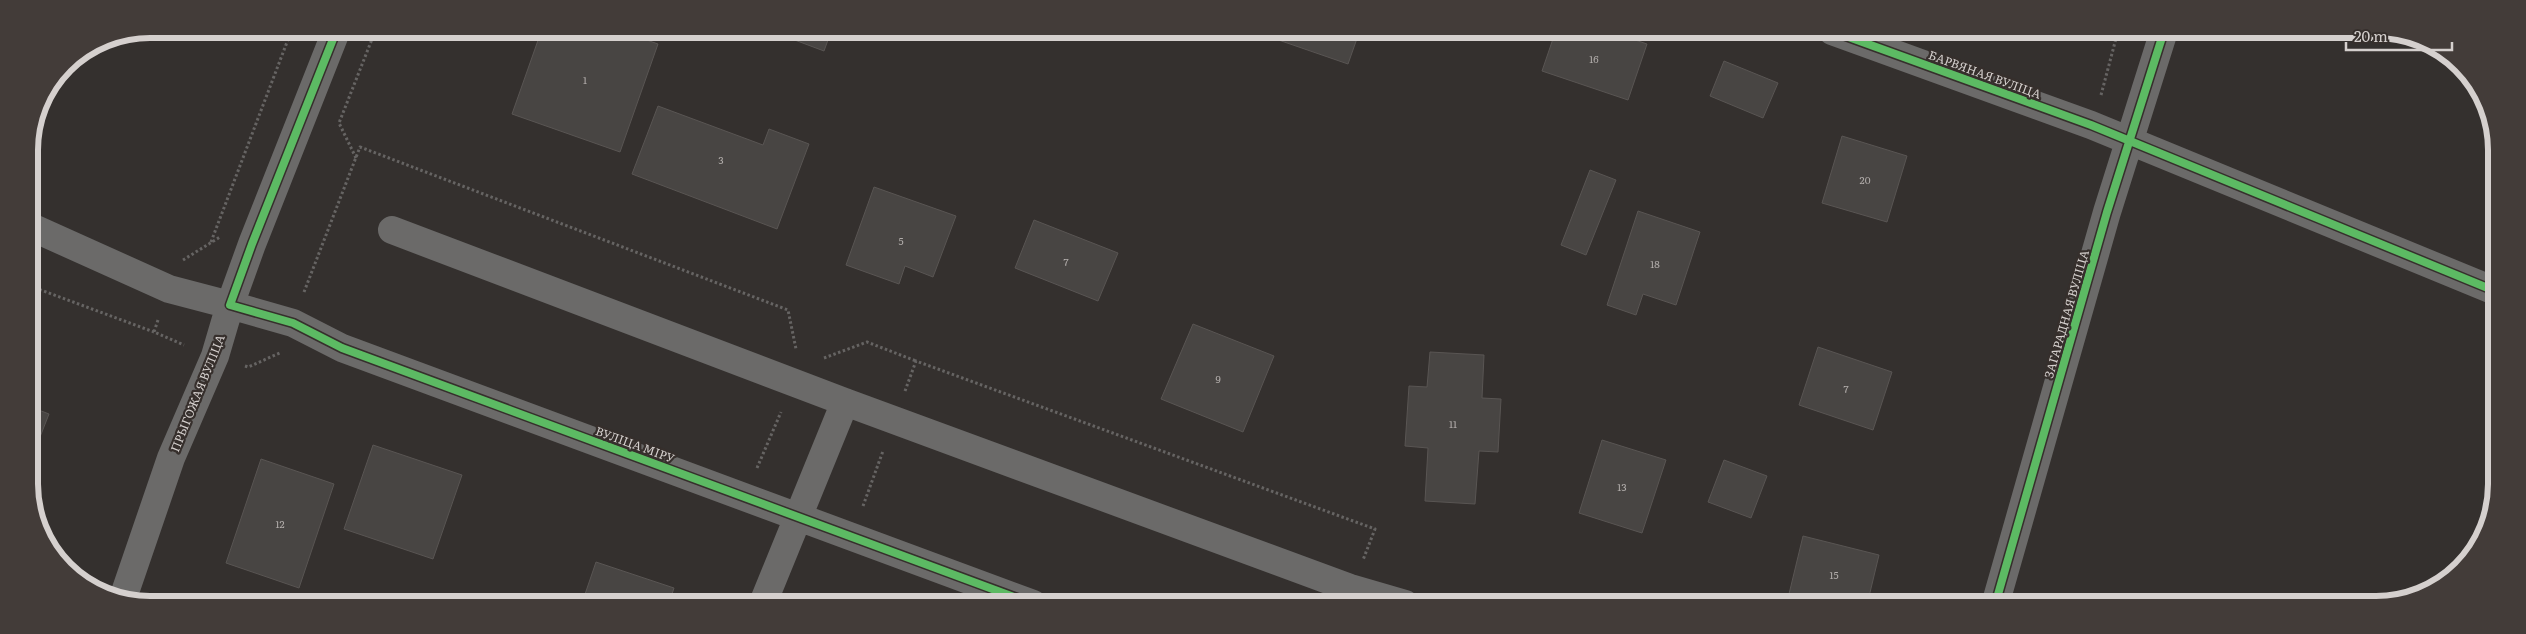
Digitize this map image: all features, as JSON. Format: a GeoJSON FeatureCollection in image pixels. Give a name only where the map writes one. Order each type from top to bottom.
{"type":"FeatureCollection","features":[{"type":"Feature","properties":{"kind":"street","name":"ПРЫГОЖАЯ ВУЛІЦА"},"geometry":{"type":"LineString","coordinates":[[125,593],[171,458],[215,356],[230,305],[252,244],[333,38]]}},
{"type":"Feature","properties":{"kind":"street","name":"БАРВЯНАЯ ВУЛІЦА"},"geometry":{"type":"LineString","coordinates":[[1854,38],[2130,140],[2488,287]]}},
{"type":"Feature","properties":{"kind":"street","name":"ЗАГАРАДНАЯ ВУЛІЦА"},"geometry":{"type":"LineString","coordinates":[[1998,596],[2107,212],[2162,38]]}},
{"type":"Feature","properties":{"kind":"street"},"geometry":{"type":"LineString","coordinates":[[38,230],[169,290],[230,305]]}},
{"type":"Feature","properties":{"kind":"street"},"geometry":{"type":"LineString","coordinates":[[392,230],[845,402],[1350,588],[1378,596]]}},
{"type":"Feature","properties":{"kind":"street","name":"ВУЛІЦА МІРУ"},"geometry":{"type":"LineString","coordinates":[[230,305],[293,323],[342,348],[1012,596]]}},
{"type":"Feature","properties":{"kind":"street"},"geometry":{"type":"LineString","coordinates":[[766,596],[845,402]]}},
{"type":"Feature","properties":{"kind":"path"},"geometry":{"type":"LineString","coordinates":[[211,242],[289,38]]}},
{"type":"Feature","properties":{"kind":"path"},"geometry":{"type":"LineString","coordinates":[[356,158],[339,123],[372,38]]}},
{"type":"Feature","properties":{"kind":"path"},"geometry":{"type":"LineString","coordinates":[[2091,125],[2116,38]]}},
{"type":"Feature","properties":{"kind":"path"},"geometry":{"type":"LineString","coordinates":[[38,289],[154,332]]}},
{"type":"Feature","properties":{"kind":"building"},"geometry":{"type":"Polygon","coordinates":[[[539,38],[641,38],[658,44],[620,152],[512,114],[539,38]]]}},
{"type":"Feature","properties":{"kind":"building"},"geometry":{"type":"Polygon","coordinates":[[[792,38],[829,38],[824,51],[792,38]]]}},
{"type":"Feature","properties":{"kind":"building"},"geometry":{"type":"Polygon","coordinates":[[[1273,38],[1357,38],[1348,64],[1273,38]]]}},
{"type":"Feature","properties":{"kind":"building"},"geometry":{"type":"Polygon","coordinates":[[[1553,38],[1629,38],[1647,44],[1628,100],[1542,71],[1553,38]]]}},
{"type":"Feature","properties":{"kind":"building"},"geometry":{"type":"Polygon","coordinates":[[[1724,61],[1778,83],[1763,118],[1710,96],[1724,61]]]}},
{"type":"Feature","properties":{"kind":"building"},"geometry":{"type":"Polygon","coordinates":[[[658,106],[763,145],[769,129],[809,144],[777,229],[632,174],[658,106]]]}},
{"type":"Feature","properties":{"kind":"building"},"geometry":{"type":"Polygon","coordinates":[[[1842,136],[1907,156],[1887,222],[1822,203],[1842,136]]]}},
{"type":"Feature","properties":{"kind":"building"},"geometry":{"type":"Polygon","coordinates":[[[1590,170],[1616,180],[1586,255],[1561,245],[1590,170]]]}},
{"type":"Feature","properties":{"kind":"building"},"geometry":{"type":"Polygon","coordinates":[[[874,187],[956,216],[933,277],[905,266],[899,284],[846,265],[874,187]]]}},
{"type":"Feature","properties":{"kind":"building"},"geometry":{"type":"Polygon","coordinates":[[[1638,211],[1700,232],[1676,305],[1643,294],[1636,315],[1607,305],[1638,211]]]}},
{"type":"Feature","properties":{"kind":"building"},"geometry":{"type":"Polygon","coordinates":[[[1034,220],[1118,253],[1098,301],[1015,268],[1034,220]]]}},
{"type":"Feature","properties":{"kind":"building"},"geometry":{"type":"Polygon","coordinates":[[[1193,324],[1274,356],[1243,432],[1161,399],[1193,324]]]}},
{"type":"Feature","properties":{"kind":"building"},"geometry":{"type":"Polygon","coordinates":[[[1818,347],[1892,372],[1873,430],[1799,405],[1818,347]]]}},
{"type":"Feature","properties":{"kind":"building"},"geometry":{"type":"Polygon","coordinates":[[[1430,352],[1484,355],[1482,398],[1501,399],[1498,452],[1479,451],[1475,504],[1425,501],[1428,448],[1405,446],[1409,386],[1427,387],[1430,352]]]}},
{"type":"Feature","properties":{"kind":"building"},"geometry":{"type":"Polygon","coordinates":[[[38,410],[49,414],[38,442],[38,410]]]}},
{"type":"Feature","properties":{"kind":"building"},"geometry":{"type":"Polygon","coordinates":[[[1602,440],[1666,460],[1642,533],[1579,513],[1602,440]]]}},
{"type":"Feature","properties":{"kind":"building"},"geometry":{"type":"Polygon","coordinates":[[[373,445],[462,475],[433,559],[344,529],[373,445]]]}},
{"type":"Feature","properties":{"kind":"building"},"geometry":{"type":"Polygon","coordinates":[[[261,459],[334,484],[299,588],[226,563],[261,459]]]}},
{"type":"Feature","properties":{"kind":"building"},"geometry":{"type":"Polygon","coordinates":[[[1724,460],[1767,476],[1751,518],[1708,502],[1724,460]]]}},
{"type":"Feature","properties":{"kind":"building"},"geometry":{"type":"Polygon","coordinates":[[[1803,536],[1879,555],[1869,596],[1798,596],[1789,594],[1803,536]]]}},
{"type":"Feature","properties":{"kind":"building"},"geometry":{"type":"Polygon","coordinates":[[[596,562],[674,588],[671,596],[584,596],[596,562]]]}},
{"type":"Feature","properties":{"kind":"cycle path"},"geometry":{"type":"LineString","coordinates":[[333,38],[252,244],[230,305],[293,323],[342,348],[1011,596]]}},
{"type":"Feature","properties":{"kind":"cycle path"},"geometry":{"type":"LineString","coordinates":[[1851,38],[2091,125],[2488,288]]}},
{"type":"Feature","properties":{"kind":"cycle path"},"geometry":{"type":"LineString","coordinates":[[1998,596],[2107,212],[2162,38]]}}]}
